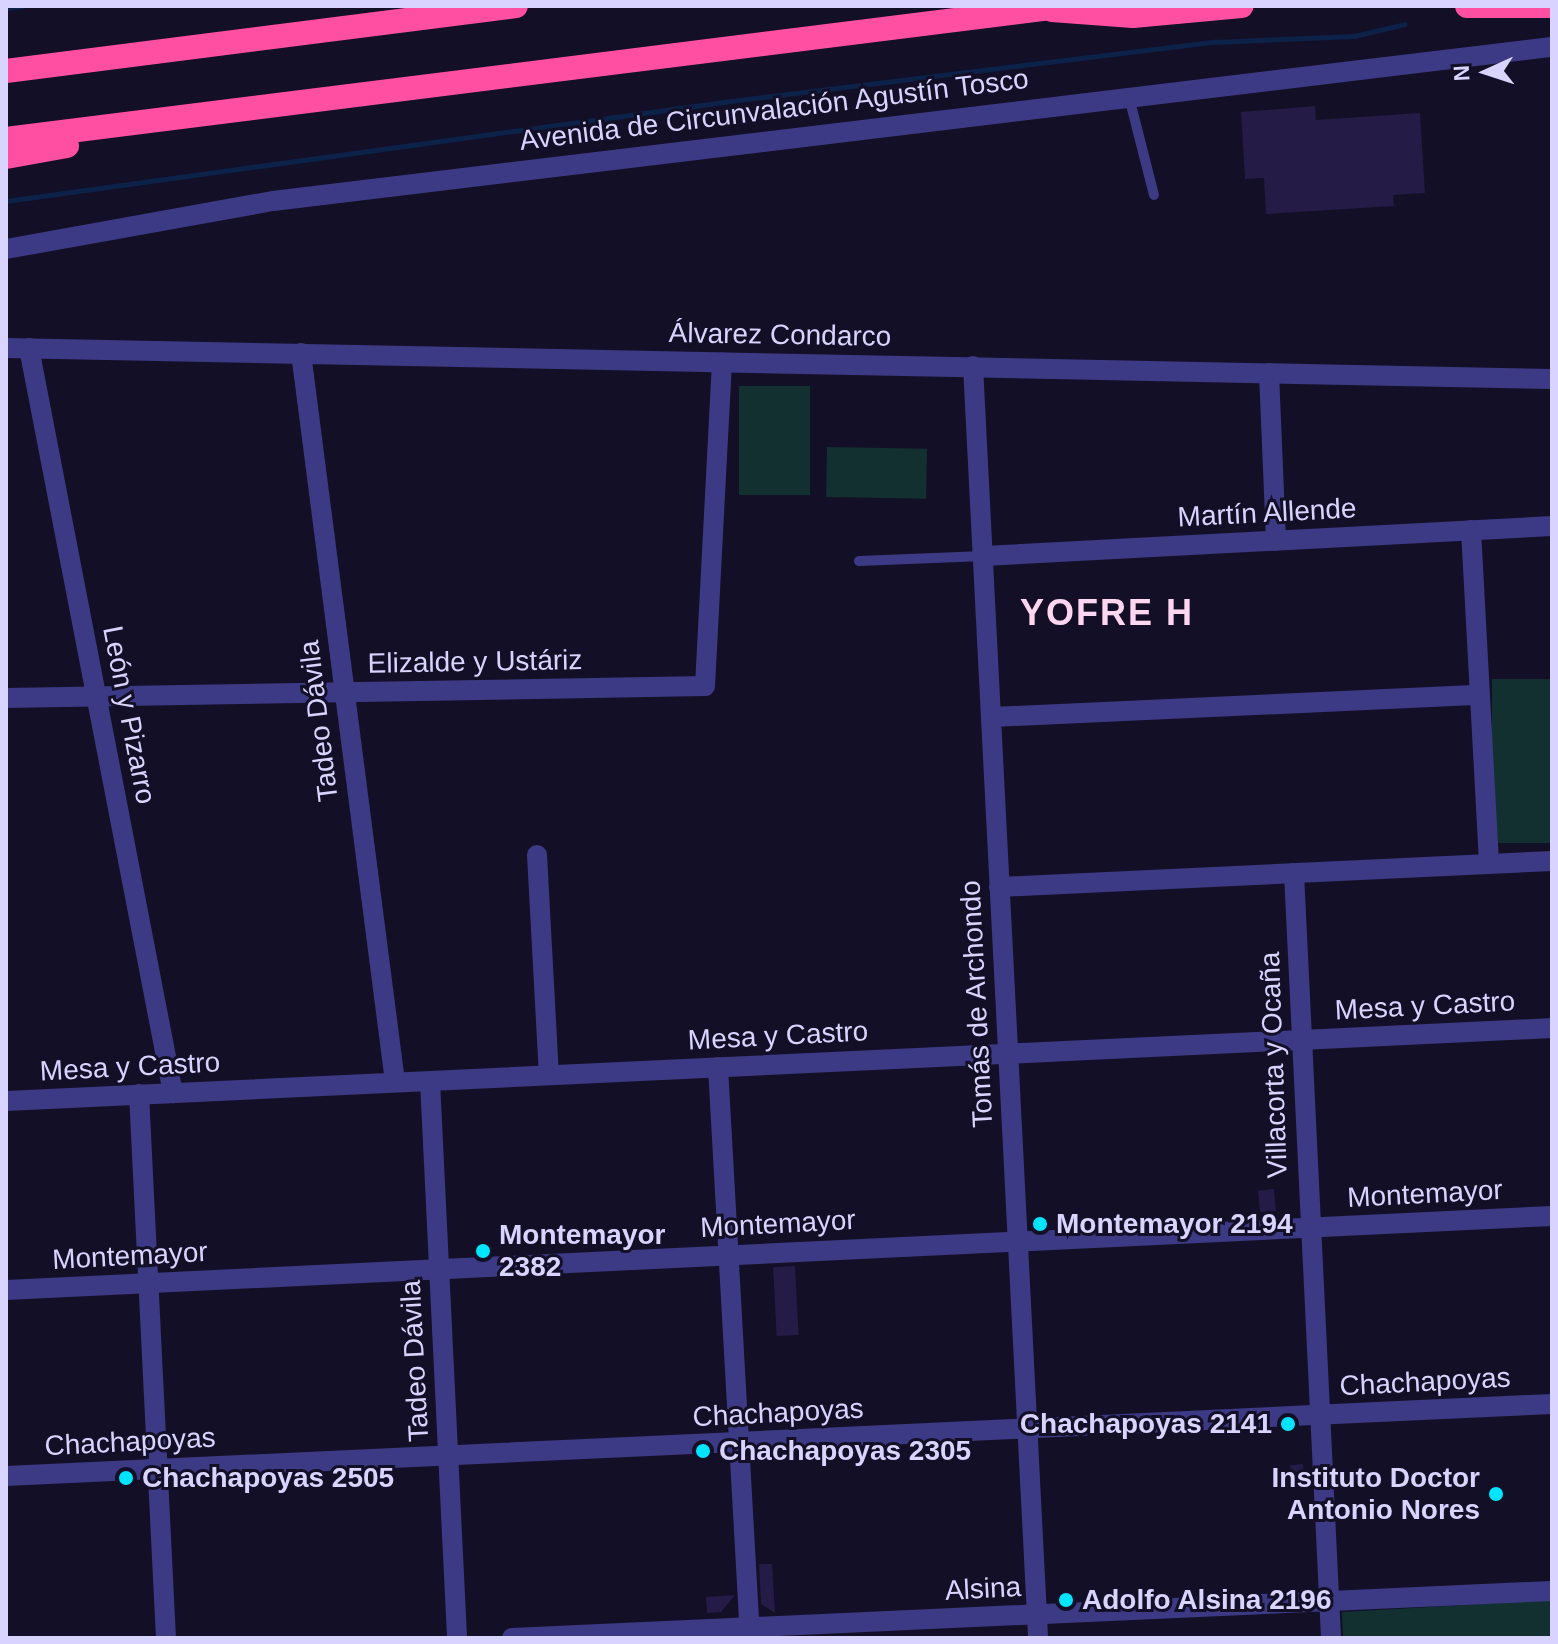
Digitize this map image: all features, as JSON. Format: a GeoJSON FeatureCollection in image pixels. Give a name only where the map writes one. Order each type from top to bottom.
{"type":"FeatureCollection","features":[{"type":"Feature","properties":{"kind":"highway"},"geometry":{"type":"LineString","coordinates":[[6,71],[516,6]]}},
{"type":"Feature","properties":{"kind":"highway"},"geometry":{"type":"LineString","coordinates":[[6,139],[1066,6]]}},
{"type":"Feature","properties":{"kind":"highway"},"geometry":{"type":"LineString","coordinates":[[1042,9],[1133,16],[1242,6]]}},
{"type":"Feature","properties":{"kind":"highway"},"geometry":{"type":"LineString","coordinates":[[1467,6],[1552,6]]}},
{"type":"Feature","properties":{"kind":"highway"},"geometry":{"type":"LineString","coordinates":[[6,157],[181,117]]}},
{"type":"Feature","properties":{"kind":"street","name":"Avenida de Circunvalación Agustín Tosco"},"geometry":{"type":"LineString","coordinates":[[6,249],[273,201],[1552,47]]}},
{"type":"Feature","properties":{"kind":"street","name":"Álvarez Condarco"},"geometry":{"type":"LineString","coordinates":[[6,348],[1552,379]]}},
{"type":"Feature","properties":{"kind":"street","name":"León y Pizarro"},"geometry":{"type":"LineString","coordinates":[[29,348],[170,1054],[173,1093]]}},
{"type":"Feature","properties":{"kind":"street","name":"Tadeo Dávila"},"geometry":{"type":"LineString","coordinates":[[301,353],[395,1082]]}},
{"type":"Feature","properties":{"kind":"street","name":"Elizalde y Ustáriz"},"geometry":{"type":"LineString","coordinates":[[6,698],[97,694],[705,686],[722,362]]}},
{"type":"Feature","properties":{"kind":"street","name":"Tomás de Archondo"},"geometry":{"type":"LineString","coordinates":[[973,366],[1038,1638]]}},
{"type":"Feature","properties":{"kind":"street"},"geometry":{"type":"LineString","coordinates":[[1269,373],[1276,541]]}},
{"type":"Feature","properties":{"kind":"street","name":"Martín Allende"},"geometry":{"type":"LineString","coordinates":[[984,556],[1552,526]]}},
{"type":"Feature","properties":{"kind":"street"},"geometry":{"type":"LineString","coordinates":[[1471,530],[1489,864]]}},
{"type":"Feature","properties":{"kind":"street"},"geometry":{"type":"LineString","coordinates":[[992,717],[1480,695]]}},
{"type":"Feature","properties":{"kind":"street"},"geometry":{"type":"LineString","coordinates":[[537,855],[549,1075]]}},
{"type":"Feature","properties":{"kind":"street"},"geometry":{"type":"LineString","coordinates":[[999,887],[1552,861]]}},
{"type":"Feature","properties":{"kind":"street","name":"Villacorta y Ocaña"},"geometry":{"type":"LineString","coordinates":[[1294,873],[1331,1638]]}},
{"type":"Feature","properties":{"kind":"street","name":"Mesa y Castro"},"geometry":{"type":"LineString","coordinates":[[6,1101],[1552,1028]]}},
{"type":"Feature","properties":{"kind":"street"},"geometry":{"type":"LineString","coordinates":[[718,1067],[750,1633]]}},
{"type":"Feature","properties":{"kind":"street","name":"Tadeo Dávila"},"geometry":{"type":"LineString","coordinates":[[430,1081],[457,1638]]}},
{"type":"Feature","properties":{"kind":"street"},"geometry":{"type":"LineString","coordinates":[[139,1094],[166,1638]]}},
{"type":"Feature","properties":{"kind":"street","name":"Montemayor"},"geometry":{"type":"LineString","coordinates":[[6,1290],[1552,1216]]}},
{"type":"Feature","properties":{"kind":"street","name":"Chachapoyas"},"geometry":{"type":"LineString","coordinates":[[6,1476],[1552,1404]]}},
{"type":"Feature","properties":{"kind":"street","name":"Alsina"},"geometry":{"type":"LineString","coordinates":[[512,1638],[750,1633],[1037,1614],[1552,1591]]}},
{"type":"Feature","properties":{"kind":"lane"},"geometry":{"type":"LineString","coordinates":[[1129,97],[1154,195]]}},
{"type":"Feature","properties":{"kind":"lane"},"geometry":{"type":"LineString","coordinates":[[859,561],[984,556]]}},
{"type":"Feature","properties":{"kind":"green space"},"geometry":{"type":"Polygon","coordinates":[[[739,386],[810,386],[810,495],[739,495],[739,386]]]}},
{"type":"Feature","properties":{"kind":"green space"},"geometry":{"type":"Polygon","coordinates":[[[827,447],[927,449],[926,499],[826,497],[827,447]]]}},
{"type":"Feature","properties":{"kind":"green space"},"geometry":{"type":"Polygon","coordinates":[[[1492,679],[1552,679],[1552,843],[1492,843],[1492,679]]]}},
{"type":"Feature","properties":{"kind":"green space"},"geometry":{"type":"Polygon","coordinates":[[[1552,1600],[1552,1638],[1343,1638],[1342,1612],[1552,1600]]]}},
{"type":"Feature","properties":{"kind":"building"},"geometry":{"type":"Polygon","coordinates":[[[1315,106],[1316,120],[1420,113],[1425,193],[1393,195],[1394,206],[1266,214],[1264,178],[1245,179],[1241,112],[1315,106]]]}},
{"type":"Feature","properties":{"kind":"building"},"geometry":{"type":"Polygon","coordinates":[[[1274,1189],[1276,1211],[1260,1212],[1258,1190],[1274,1189]]]}},
{"type":"Feature","properties":{"kind":"building"},"geometry":{"type":"Polygon","coordinates":[[[795,1266],[799,1335],[777,1336],[773,1267],[795,1266]]]}},
{"type":"Feature","properties":{"kind":"building"},"geometry":{"type":"Polygon","coordinates":[[[1303,1464],[1305,1483],[1292,1484],[1290,1465],[1303,1464]]]}},
{"type":"Feature","properties":{"kind":"building"},"geometry":{"type":"Polygon","coordinates":[[[759,1564],[772,1564],[775,1613],[761,1604],[759,1564]]]}},
{"type":"Feature","properties":{"kind":"building"},"geometry":{"type":"Polygon","coordinates":[[[735,1595],[721,1612],[707,1613],[706,1597],[735,1595]]]}},
{"type":"Feature","properties":{"kind":"waterway"},"geometry":{"type":"LineString","coordinates":[[6,8],[23,6]]}},
{"type":"Feature","properties":{"kind":"waterway"},"geometry":{"type":"LineString","coordinates":[[6,201],[731,101],[1215,42],[1354,36],[1405,24]]}},
{"type":"Feature","properties":{"kind":"place","name":"Montemayor 2194"},"geometry":{"type":"Point","coordinates":[1040,1224]}},
{"type":"Feature","properties":{"kind":"place","name":"Montemayor 2382"},"geometry":{"type":"Point","coordinates":[483,1251]}},
{"type":"Feature","properties":{"kind":"place","name":"Chachapoyas 2141"},"geometry":{"type":"Point","coordinates":[1288,1424]}},
{"type":"Feature","properties":{"kind":"place","name":"Chachapoyas 2305"},"geometry":{"type":"Point","coordinates":[703,1451]}},
{"type":"Feature","properties":{"kind":"place","name":"Chachapoyas 2505"},"geometry":{"type":"Point","coordinates":[126,1478]}},
{"type":"Feature","properties":{"kind":"place","name":"Instituto Doctor Antonio Nores"},"geometry":{"type":"Point","coordinates":[1496,1494]}},
{"type":"Feature","properties":{"kind":"place","name":"Adolfo Alsina 2196"},"geometry":{"type":"Point","coordinates":[1066,1600]}},
{"type":"Feature","properties":{"kind":"district","name":"YOFRE H"},"geometry":{"type":"Point","coordinates":[1107,613]}}]}
